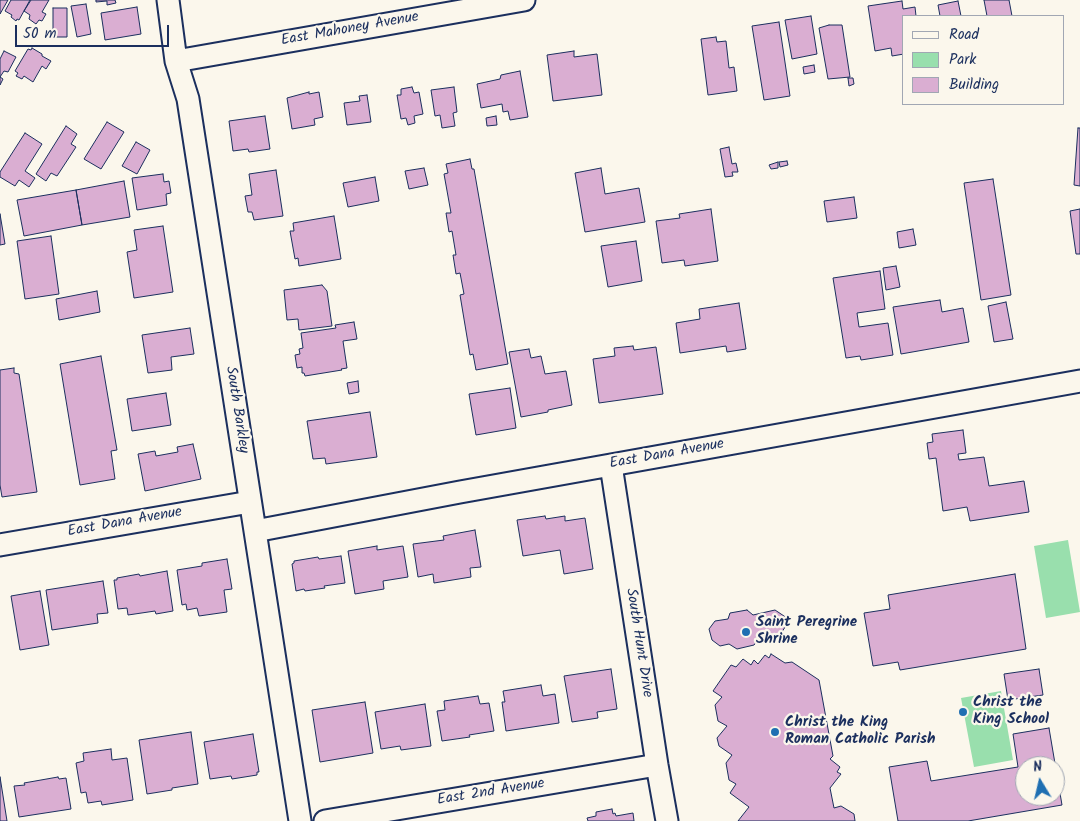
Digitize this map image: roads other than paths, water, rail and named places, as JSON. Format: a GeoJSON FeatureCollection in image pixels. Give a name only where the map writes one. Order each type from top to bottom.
{"type":"FeatureCollection","features":[{"type":"Feature","properties":{"kind":"street","name":"South Barkley"},"geometry":{"type":"LineString","coordinates":[[168,0],[176,61],[188,99],[300,821]]}},
{"type":"Feature","properties":{"kind":"street","name":"East Mahoney Avenue"},"geometry":{"type":"LineString","coordinates":[[176,61],[524,0]]}},
{"type":"Feature","properties":{"kind":"street","name":"East Dana Avenue"},"geometry":{"type":"LineString","coordinates":[[254,531],[1080,381]]}},
{"type":"Feature","properties":{"kind":"street","name":"South Hunt Drive"},"geometry":{"type":"LineString","coordinates":[[611,465],[667,821]]}},
{"type":"Feature","properties":{"kind":"street","name":"East Dana Avenue"},"geometry":{"type":"LineString","coordinates":[[0,545],[250,502]]}},
{"type":"Feature","properties":{"kind":"street","name":"East 2nd Avenue"},"geometry":{"type":"LineString","coordinates":[[325,821],[657,766]]}},
{"type":"Feature","properties":{"kind":"place","name":"Saint Peregrine Shrine"},"geometry":{"type":"Point","coordinates":[746,632]}},
{"type":"Feature","properties":{"kind":"place","name":"Christ the King School"},"geometry":{"type":"Point","coordinates":[963,712]}},
{"type":"Feature","properties":{"kind":"place","name":"Christ the King Roman Catholic Parish"},"geometry":{"type":"Point","coordinates":[775,732]}}]}
